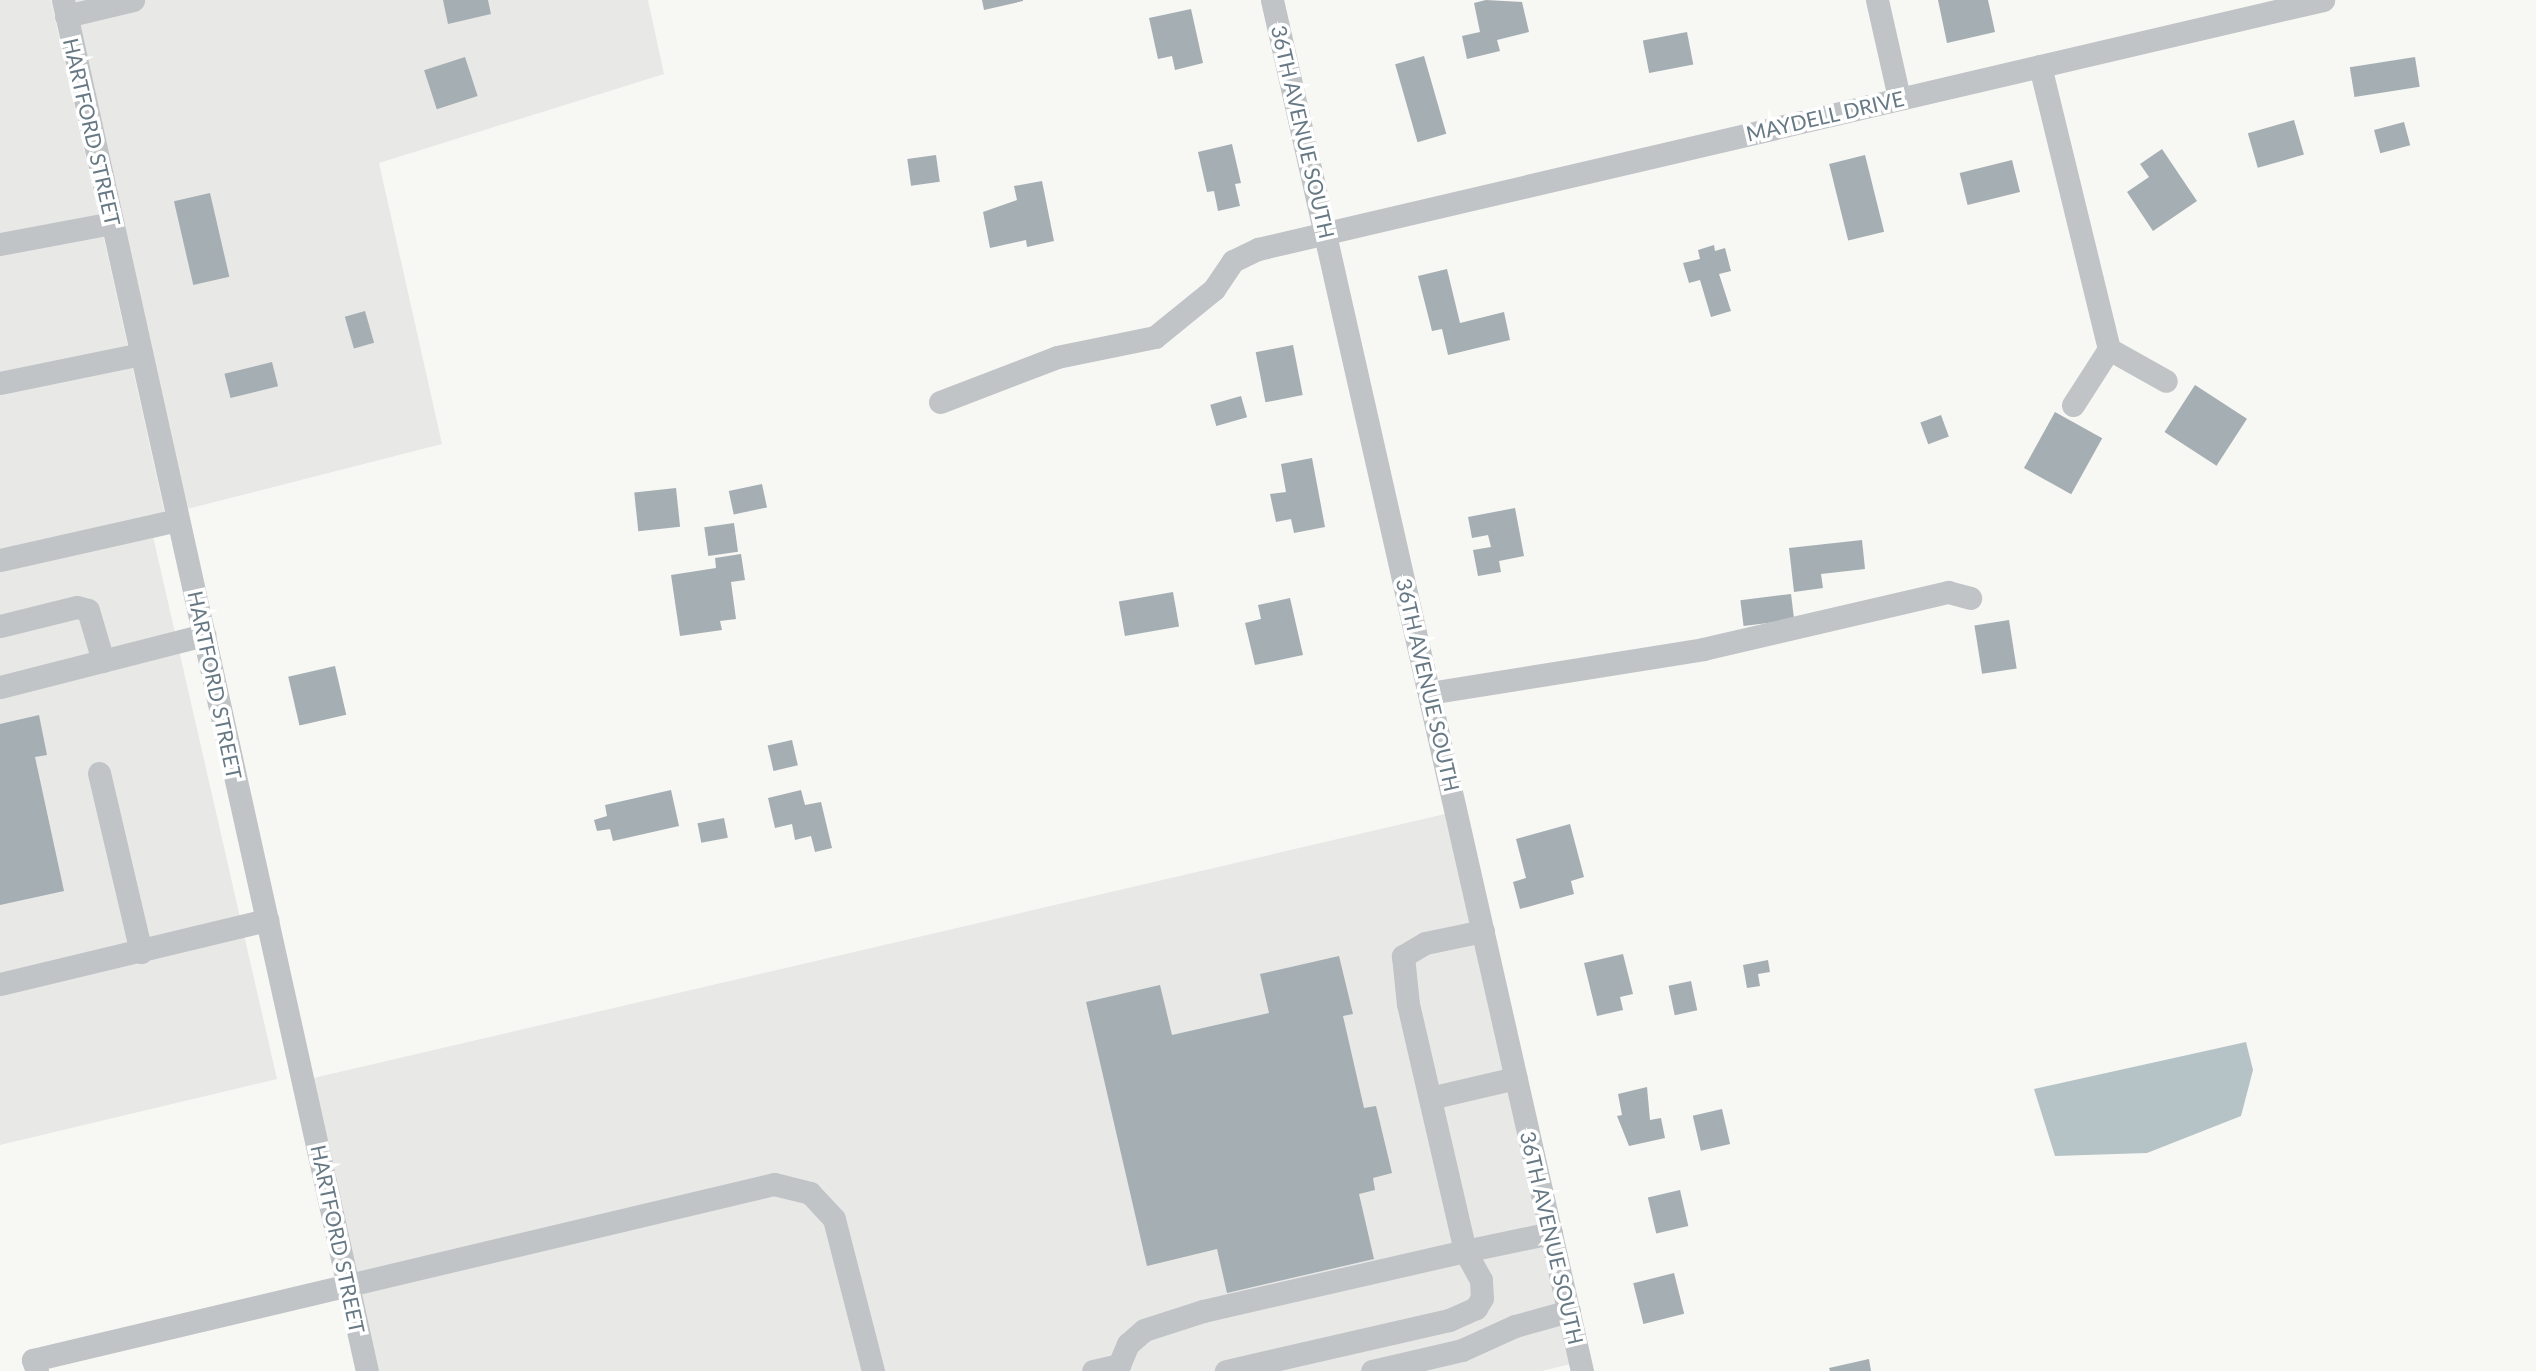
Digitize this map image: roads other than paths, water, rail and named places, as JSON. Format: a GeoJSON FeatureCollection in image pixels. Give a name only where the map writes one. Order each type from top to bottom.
{"type":"FeatureCollection","features":[{"type":"Feature","properties":{"kind":"street"},"geometry":{"type":"LineString","coordinates":[[64,8],[133,0]]}},
{"type":"Feature","properties":{"kind":"street","name":"36TH AVENUE SOUTH"},"geometry":{"type":"LineString","coordinates":[[1272,0],[1582,1371]]}},
{"type":"Feature","properties":{"kind":"street"},"geometry":{"type":"LineString","coordinates":[[1877,0],[1899,98]]}},
{"type":"Feature","properties":{"kind":"street","name":"MAYDELL DRIVE"},"geometry":{"type":"LineString","coordinates":[[940,402],[1057,357],[1156,337],[1214,289],[1233,261],[1258,248],[2323,0]]}},
{"type":"Feature","properties":{"kind":"street","name":"HARTFORD STREET"},"geometry":{"type":"LineString","coordinates":[[64,8],[367,1371]]}},
{"type":"Feature","properties":{"kind":"street"},"geometry":{"type":"LineString","coordinates":[[2040,66],[2109,349],[2073,405]]}},
{"type":"Feature","properties":{"kind":"street"},"geometry":{"type":"LineString","coordinates":[[0,244],[113,223]]}},
{"type":"Feature","properties":{"kind":"street"},"geometry":{"type":"LineString","coordinates":[[2109,349],[2166,381]]}},
{"type":"Feature","properties":{"kind":"street"},"geometry":{"type":"LineString","coordinates":[[0,383],[141,354]]}},
{"type":"Feature","properties":{"kind":"street"},"geometry":{"type":"LineString","coordinates":[[0,560],[178,520]]}},
{"type":"Feature","properties":{"kind":"street"},"geometry":{"type":"LineString","coordinates":[[1429,693],[1703,649],[1948,592],[1970,598]]}},
{"type":"Feature","properties":{"kind":"street"},"geometry":{"type":"LineString","coordinates":[[0,626],[77,607],[88,610],[103,661]]}},
{"type":"Feature","properties":{"kind":"street"},"geometry":{"type":"LineString","coordinates":[[0,687],[204,635]]}},
{"type":"Feature","properties":{"kind":"street"},"geometry":{"type":"LineString","coordinates":[[99,773],[141,952]]}},
{"type":"Feature","properties":{"kind":"street"},"geometry":{"type":"LineString","coordinates":[[0,984],[267,920]]}},
{"type":"Feature","properties":{"kind":"street"},"geometry":{"type":"LineString","coordinates":[[1226,1371],[1449,1320],[1476,1308],[1482,1298],[1481,1280],[1465,1251],[1408,1004],[1403,956],[1425,943],[1483,931]]}},
{"type":"Feature","properties":{"kind":"street"},"geometry":{"type":"LineString","coordinates":[[1430,1098],[1516,1078]]}},
{"type":"Feature","properties":{"kind":"street"},"geometry":{"type":"LineString","coordinates":[[37,1371],[33,1360],[750,1189],[792,1186],[810,1193],[834,1219],[873,1371]]}},
{"type":"Feature","properties":{"kind":"street"},"geometry":{"type":"LineString","coordinates":[[1093,1371],[1121,1368],[1128,1344],[1144,1330],[1170,1320],[1551,1233]]}},
{"type":"Feature","properties":{"kind":"street"},"geometry":{"type":"LineString","coordinates":[[1372,1371],[1462,1350],[1515,1326],[1569,1311]]}}]}
